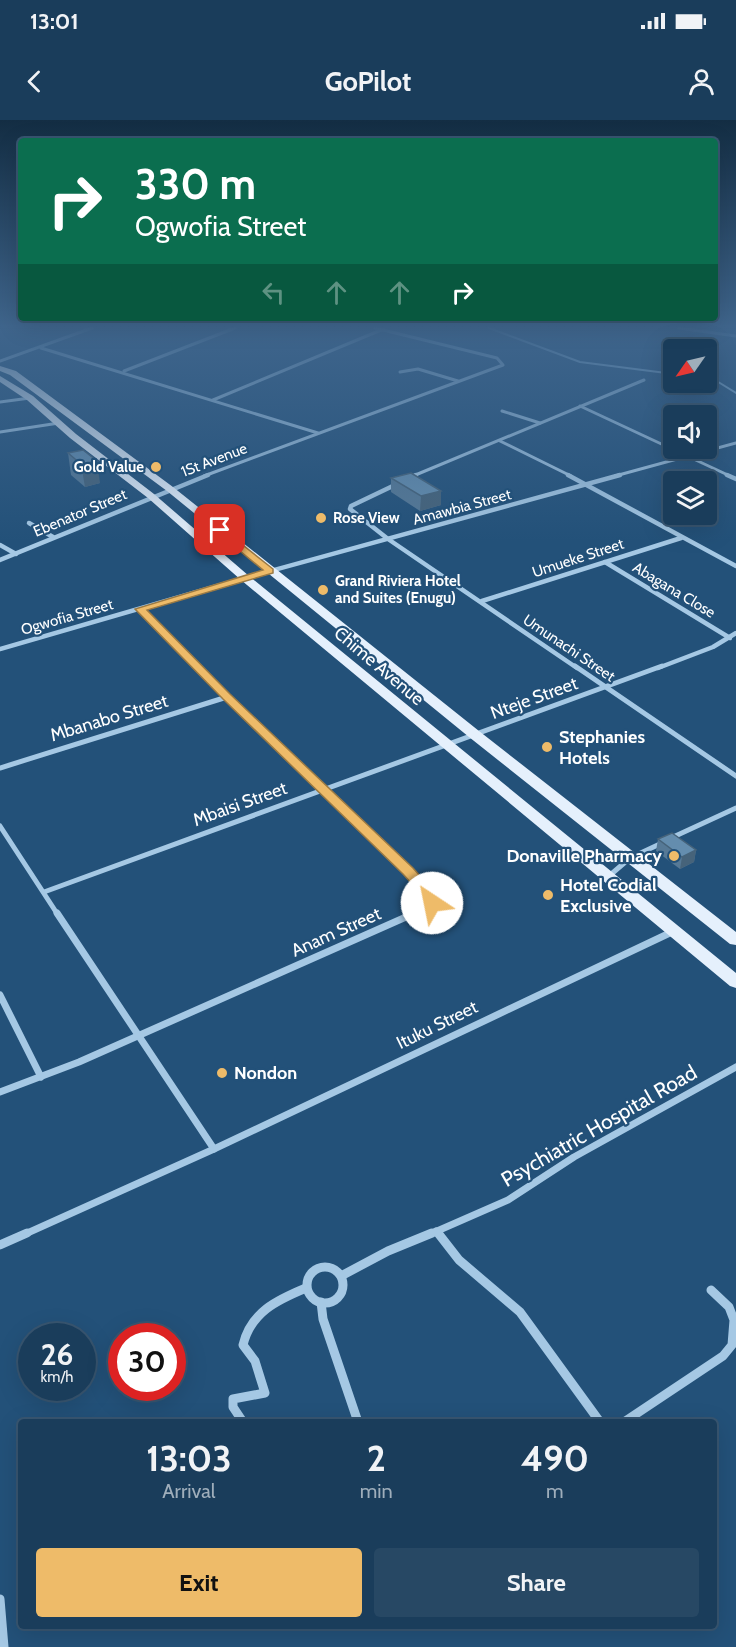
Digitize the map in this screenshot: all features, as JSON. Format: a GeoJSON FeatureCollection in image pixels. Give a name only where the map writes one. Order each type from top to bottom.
{"type":"FeatureCollection","features":[{"type":"Feature","properties":{"kind":"main road","name":"Chime Avenue"},"geometry":{"type":"LineString","coordinates":[[31,399],[151,496],[245,578],[446,745],[736,982]]}},
{"type":"Feature","properties":{"kind":"main road","name":"Chime Avenue"},"geometry":{"type":"LineString","coordinates":[[49,399],[170,489],[474,734],[736,940]]}},
{"type":"Feature","properties":{"kind":"street"},"geometry":{"type":"LineString","coordinates":[[0,402],[21,399]]}},
{"type":"Feature","properties":{"kind":"street","name":"1St Avenue"},"geometry":{"type":"LineString","coordinates":[[170,489],[410,399]]}},
{"type":"Feature","properties":{"kind":"street"},"geometry":{"type":"LineString","coordinates":[[500,441],[597,399]]}},
{"type":"Feature","properties":{"kind":"street"},"geometry":{"type":"LineString","coordinates":[[212,400],[319,433]]}},
{"type":"Feature","properties":{"kind":"street"},"geometry":{"type":"LineString","coordinates":[[580,406],[663,446]]}},
{"type":"Feature","properties":{"kind":"street"},"geometry":{"type":"LineString","coordinates":[[502,411],[541,423]]}},
{"type":"Feature","properties":{"kind":"street"},"geometry":{"type":"LineString","coordinates":[[0,432],[58,423]]}},
{"type":"Feature","properties":{"kind":"street"},"geometry":{"type":"LineString","coordinates":[[500,441],[736,566]]}},
{"type":"Feature","properties":{"kind":"street","name":"Umunachi Street"},"geometry":{"type":"LineString","coordinates":[[500,441],[404,480],[351,506],[350,509],[352,513],[388,539],[736,776]]}},
{"type":"Feature","properties":{"kind":"street","name":"Amawbia Street"},"geometry":{"type":"LineString","coordinates":[[717,448],[736,443]]}},
{"type":"Feature","properties":{"kind":"street","name":"Amawbia Street"},"geometry":{"type":"LineString","coordinates":[[245,578],[679,459]]}},
{"type":"Feature","properties":{"kind":"street"},"geometry":{"type":"LineString","coordinates":[[691,459],[736,479]]}},
{"type":"Feature","properties":{"kind":"street","name":"Ebenator Street"},"geometry":{"type":"LineString","coordinates":[[0,560],[170,489]]}},
{"type":"Feature","properties":{"kind":"street"},"geometry":{"type":"LineString","coordinates":[[29,523],[53,537]]}},
{"type":"Feature","properties":{"kind":"street","name":"Umueke Street"},"geometry":{"type":"LineString","coordinates":[[482,601],[681,538]]}},
{"type":"Feature","properties":{"kind":"street"},"geometry":{"type":"LineString","coordinates":[[0,545],[17,554]]}},
{"type":"Feature","properties":{"kind":"street","name":"Abagana Close"},"geometry":{"type":"LineString","coordinates":[[605,562],[730,638]]}},
{"type":"Feature","properties":{"kind":"street","name":"Ogwofia Street"},"geometry":{"type":"LineString","coordinates":[[0,649],[245,578]]}},
{"type":"Feature","properties":{"kind":"street","name":"Anam Street"},"geometry":{"type":"LineString","coordinates":[[0,1092],[136,1036],[416,913],[432,903],[431,896],[408,871],[226,697],[141,609]]}},
{"type":"Feature","properties":{"kind":"street","name":"Nteje Street"},"geometry":{"type":"LineString","coordinates":[[446,745],[712,647],[736,633]]}},
{"type":"Feature","properties":{"kind":"street","name":"Mbanabo Street"},"geometry":{"type":"LineString","coordinates":[[0,768],[226,697]]}},
{"type":"Feature","properties":{"kind":"street","name":"Mbaisi Street"},"geometry":{"type":"LineString","coordinates":[[44,892],[446,745]]}},
{"type":"Feature","properties":{"kind":"street"},"geometry":{"type":"LineString","coordinates":[[609,876],[630,858],[736,808]]}},
{"type":"Feature","properties":{"kind":"street"},"geometry":{"type":"LineString","coordinates":[[0,826],[136,1036],[214,1149]]}},
{"type":"Feature","properties":{"kind":"street","name":"Ituku Street"},"geometry":{"type":"LineString","coordinates":[[0,1245],[214,1149],[675,930]]}},
{"type":"Feature","properties":{"kind":"street"},"geometry":{"type":"LineString","coordinates":[[0,995],[41,1077]]}},
{"type":"Feature","properties":{"kind":"street","name":"Psychiatric Hospital Road"},"geometry":{"type":"LineString","coordinates":[[436,1231],[508,1200],[574,1157],[736,1067]]}},
{"type":"Feature","properties":{"kind":"street"},"geometry":{"type":"LineString","coordinates":[[341,1276],[388,1251],[436,1231],[459,1260],[520,1312],[598,1419]]}},
{"type":"Feature","properties":{"kind":"street"},"geometry":{"type":"LineString","coordinates":[[329,1269],[341,1276],[344,1288],[335,1299],[321,1302],[309,1294],[306,1288],[306,1282],[315,1271],[329,1269]]}},
{"type":"Feature","properties":{"kind":"street"},"geometry":{"type":"LineString","coordinates":[[241,1419],[233,1407],[233,1399],[265,1393],[255,1361],[243,1345],[247,1328],[265,1307],[306,1288]]}},
{"type":"Feature","properties":{"kind":"street"},"geometry":{"type":"LineString","coordinates":[[628,1419],[723,1356],[732,1345],[734,1320],[729,1307],[711,1290]]}},
{"type":"Feature","properties":{"kind":"street"},"geometry":{"type":"LineString","coordinates":[[321,1302],[323,1319],[357,1419]]}},
{"type":"Feature","properties":{"kind":"street"},"geometry":{"type":"LineString","coordinates":[[0,1599],[4,1647]]}},
{"type":"Feature","properties":{"kind":"building"},"geometry":{"type":"Polygon","coordinates":[[[83,450],[97,461],[81,464],[68,453],[83,450]]]}},
{"type":"Feature","properties":{"kind":"building"},"geometry":{"type":"Polygon","coordinates":[[[411,473],[441,491],[421,496],[391,478],[411,473]]]}},
{"type":"Feature","properties":{"kind":"building"},"geometry":{"type":"Polygon","coordinates":[[[672,833],[696,850],[682,857],[658,839],[672,833]]]}},
{"type":"Feature","properties":{"kind":"place","name":"Gold Value"},"geometry":{"type":"Point","coordinates":[156,467]}},
{"type":"Feature","properties":{"kind":"place","name":"Rose View"},"geometry":{"type":"Point","coordinates":[321,518]}},
{"type":"Feature","properties":{"kind":"place","name":"Grand Riviera Hotel and Suites (Enugu)"},"geometry":{"type":"Point","coordinates":[323,590]}},
{"type":"Feature","properties":{"kind":"place","name":"Stephanies Hotels"},"geometry":{"type":"Point","coordinates":[547,747]}},
{"type":"Feature","properties":{"kind":"place","name":"Donaville Pharmacy"},"geometry":{"type":"Point","coordinates":[674,856]}},
{"type":"Feature","properties":{"kind":"place","name":"Hotel Codial Exclusive"},"geometry":{"type":"Point","coordinates":[548,895]}},
{"type":"Feature","properties":{"kind":"place","name":"Nondon"},"geometry":{"type":"Point","coordinates":[222,1073]}},
{"type":"Feature","properties":{"kind":"route"},"geometry":{"type":"LineString","coordinates":[[220,530],[270,571],[141,609],[226,697],[408,871],[431,896],[432,903]]}}]}
